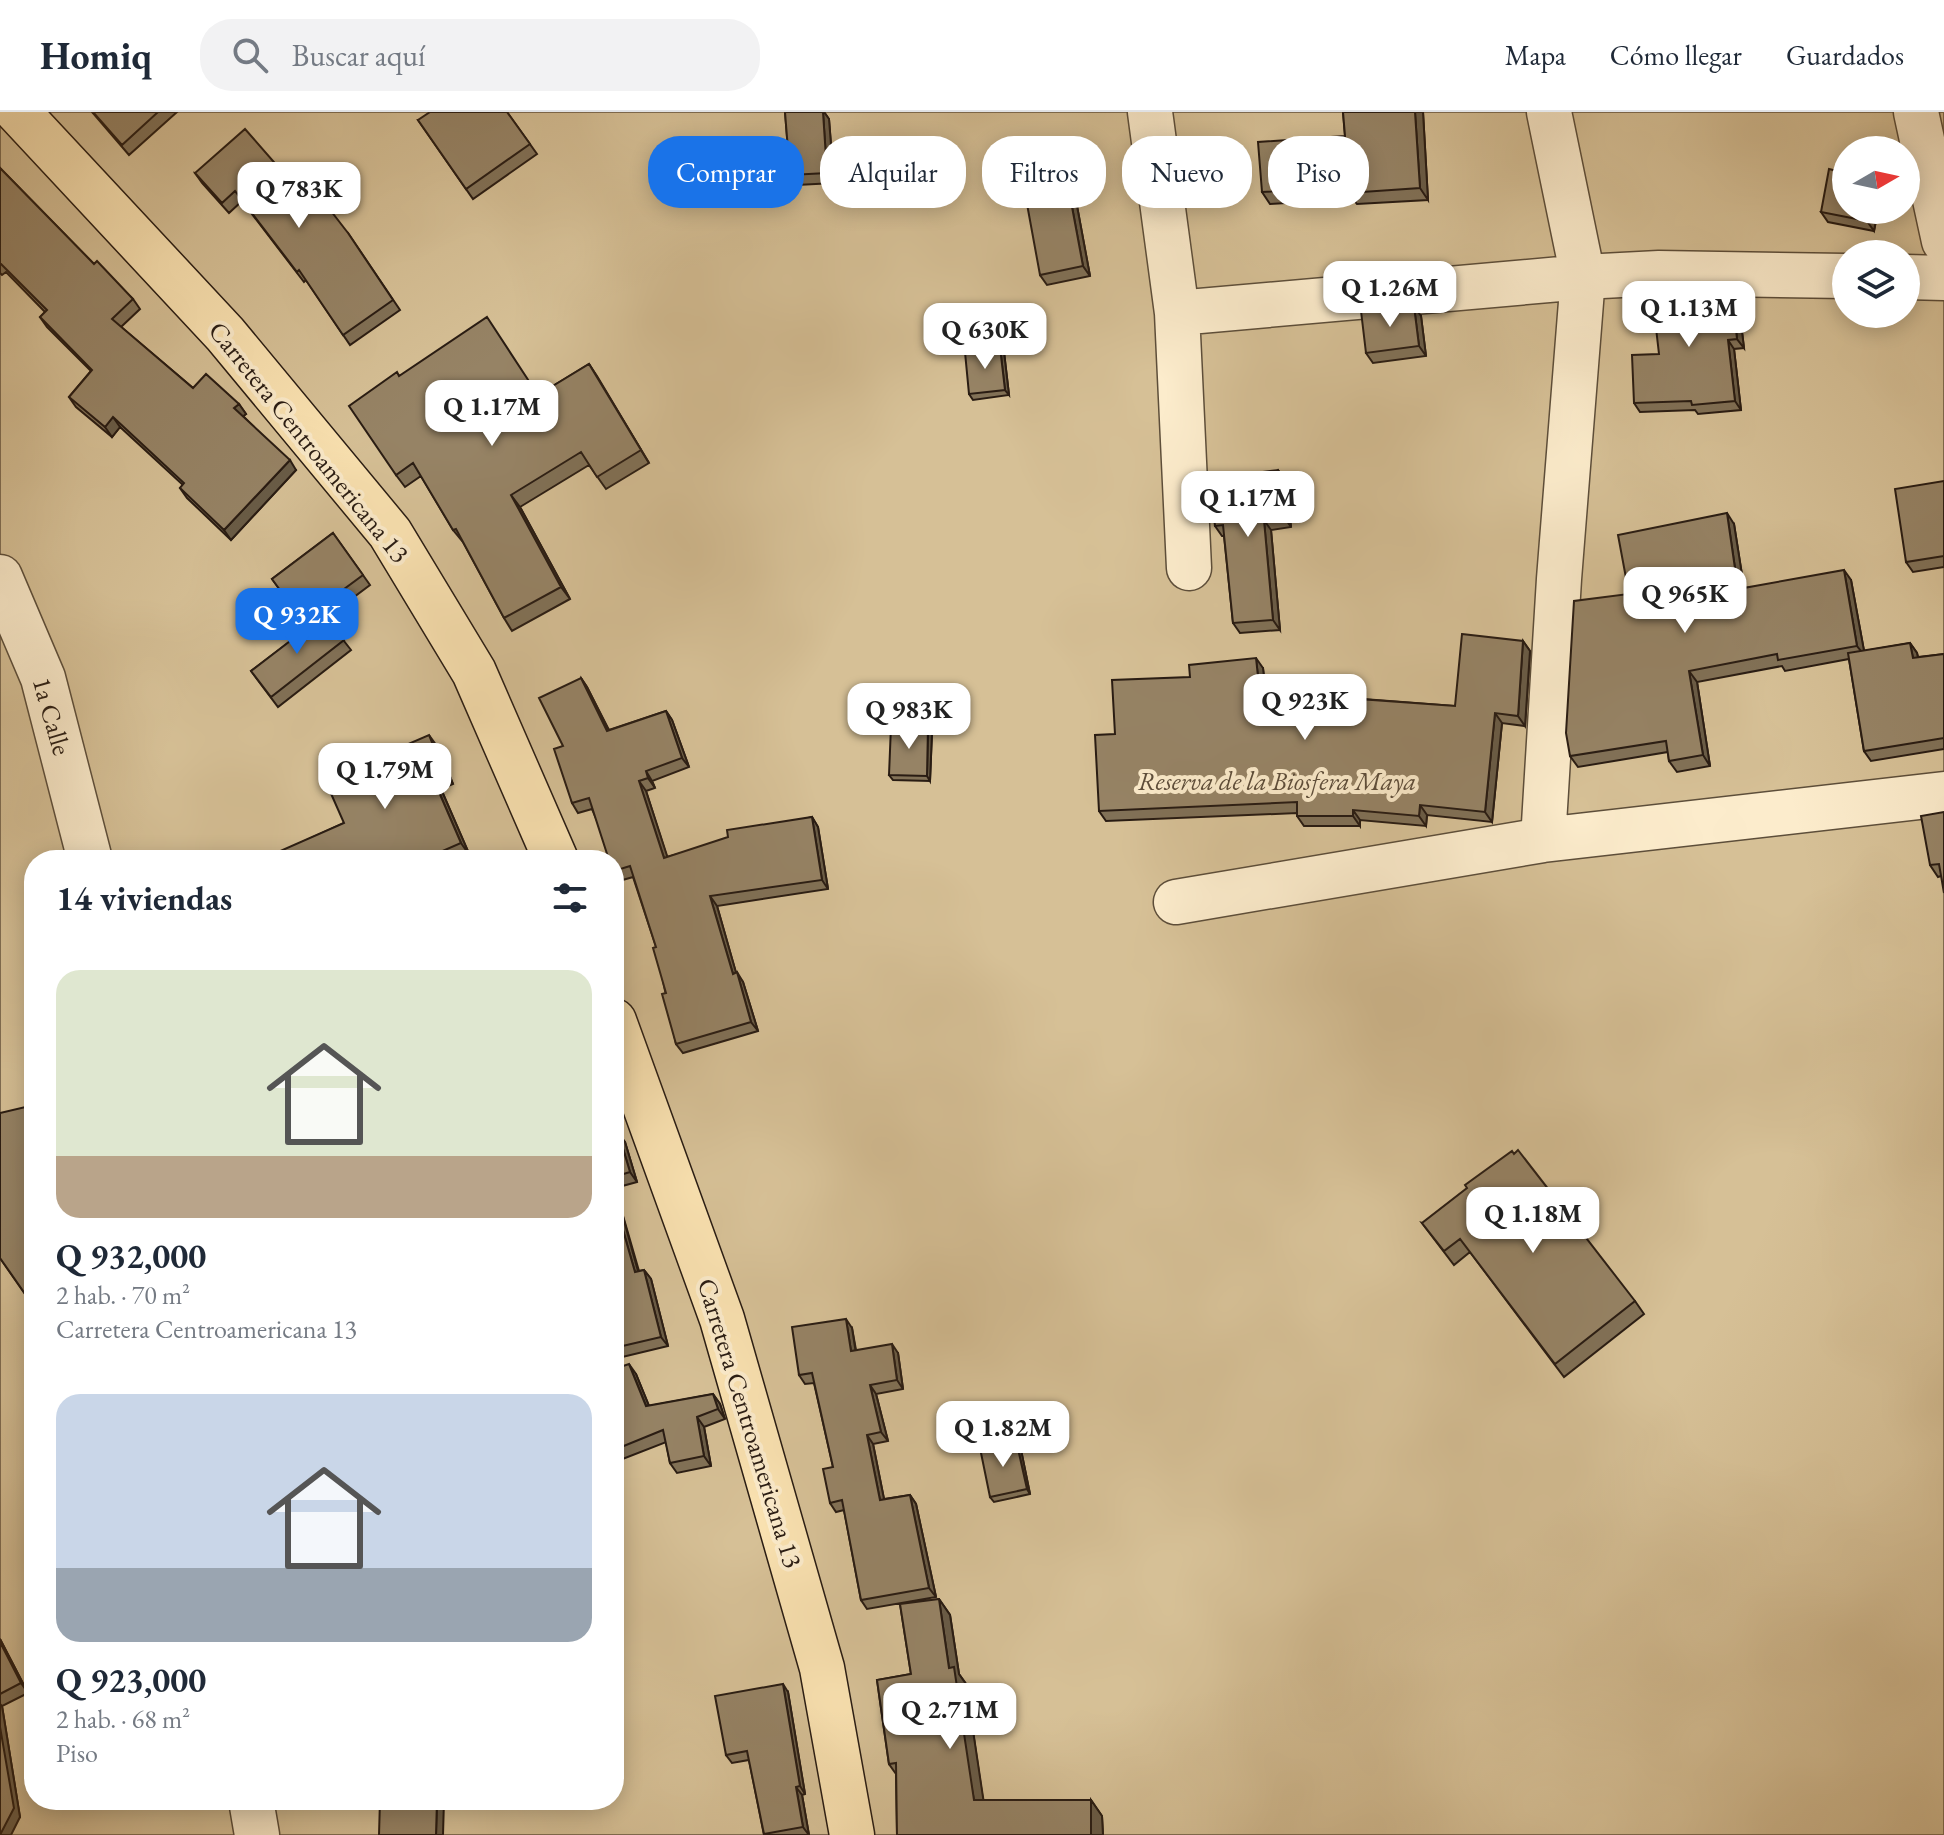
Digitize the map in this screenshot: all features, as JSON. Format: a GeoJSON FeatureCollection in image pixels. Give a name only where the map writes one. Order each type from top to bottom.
{"type":"FeatureCollection","features":[{"type":"Feature","properties":{"kind":"highway","name":"Carretera Centroamericana 13"},"geometry":{"type":"LineString","coordinates":[[18,112],[225,334],[390,533],[474,672],[552,850]]}},
{"type":"Feature","properties":{"kind":"highway","name":"Carretera Centroamericana 13"},"geometry":{"type":"LineString","coordinates":[[624,1049],[722,1319],[822,1668],[852,1835]]}},
{"type":"Feature","properties":{"kind":"street"},"geometry":{"type":"LineString","coordinates":[[1150,112],[1177,313],[1189,568]]}},
{"type":"Feature","properties":{"kind":"street"},"geometry":{"type":"LineString","coordinates":[[1543,840],[1559,579],[1583,277],[1549,112]]}},
{"type":"Feature","properties":{"kind":"street"},"geometry":{"type":"LineString","coordinates":[[1916,112],[1944,241]]}},
{"type":"Feature","properties":{"kind":"street"},"geometry":{"type":"LineString","coordinates":[[1177,313],[1583,277],[1659,273],[1832,276]]}},
{"type":"Feature","properties":{"kind":"street"},"geometry":{"type":"LineString","coordinates":[[1920,277],[1944,278]]}},
{"type":"Feature","properties":{"kind":"street","name":"1a Calle"},"geometry":{"type":"LineString","coordinates":[[0,577],[43,678],[87,850]]}},
{"type":"Feature","properties":{"kind":"street"},"geometry":{"type":"LineString","coordinates":[[1176,902],[1543,840],[1944,794]]}},
{"type":"Feature","properties":{"kind":"street"},"geometry":{"type":"LineString","coordinates":[[253,1810],[257,1835]]}},
{"type":"Feature","properties":{"kind":"green space","name":"Reserva de la Biosfera Maya"},"geometry":{"type":"Polygon","coordinates":[[[0,112],[1944,112],[1944,1835],[0,1835],[0,112]]]}},
{"type":"Feature","properties":{"kind":"building"},"geometry":{"type":"Polygon","coordinates":[[[93,112],[158,112],[122,145],[93,112]]]}},
{"type":"Feature","properties":{"kind":"building"},"geometry":{"type":"Polygon","coordinates":[[[430,112],[507,112],[530,144],[466,189],[418,120],[430,112]]]}},
{"type":"Feature","properties":{"kind":"building"},"geometry":{"type":"Polygon","coordinates":[[[785,112],[823,112],[825,136],[820,136],[820,173],[804,174],[804,136],[787,136],[785,112]]]}},
{"type":"Feature","properties":{"kind":"building"},"geometry":{"type":"Polygon","coordinates":[[[1343,112],[1415,112],[1420,188],[1369,192],[1369,136],[1345,136],[1343,112]]]}},
{"type":"Feature","properties":{"kind":"building"},"geometry":{"type":"Polygon","coordinates":[[[245,129],[300,192],[310,184],[393,300],[343,335],[299,270],[297,272],[235,191],[222,203],[195,173],[245,129]]]}},
{"type":"Feature","properties":{"kind":"building"},"geometry":{"type":"Polygon","coordinates":[[[1268,141],[1268,192],[1262,192],[1258,142],[1268,141]]]}},
{"type":"Feature","properties":{"kind":"building"},"geometry":{"type":"Polygon","coordinates":[[[0,168],[94,264],[97,261],[133,299],[112,319],[193,388],[206,374],[239,404],[234,408],[290,460],[224,530],[180,488],[184,483],[113,417],[105,427],[69,397],[92,370],[40,317],[47,310],[0,263],[0,168]]]}},
{"type":"Feature","properties":{"kind":"building"},"geometry":{"type":"Polygon","coordinates":[[[1829,169],[1832,170],[1832,214],[1821,212],[1829,169]]]}},
{"type":"Feature","properties":{"kind":"building"},"geometry":{"type":"Polygon","coordinates":[[[1028,208],[1072,208],[1083,266],[1040,275],[1028,208]]]}},
{"type":"Feature","properties":{"kind":"building"},"geometry":{"type":"Polygon","coordinates":[[[1680,289],[1732,290],[1737,339],[1728,340],[1735,401],[1692,405],[1691,401],[1634,403],[1632,355],[1659,354],[1652,293],[1680,289]]]}},
{"type":"Feature","properties":{"kind":"building"},"geometry":{"type":"Polygon","coordinates":[[[1414,306],[1419,346],[1366,353],[1361,311],[1414,306]]]}},
{"type":"Feature","properties":{"kind":"building"},"geometry":{"type":"Polygon","coordinates":[[[487,317],[538,395],[589,364],[641,450],[597,477],[581,452],[511,495],[561,587],[504,618],[456,529],[453,530],[413,463],[396,475],[349,406],[397,372],[399,376],[487,317]]]}},
{"type":"Feature","properties":{"kind":"building"},"geometry":{"type":"Polygon","coordinates":[[[1000,347],[1005,390],[969,394],[965,352],[1000,347]]]}},
{"type":"Feature","properties":{"kind":"building"},"geometry":{"type":"Polygon","coordinates":[[[1278,470],[1284,517],[1264,520],[1273,620],[1233,623],[1223,525],[1215,526],[1209,479],[1278,470]]]}},
{"type":"Feature","properties":{"kind":"building"},"geometry":{"type":"Polygon","coordinates":[[[1944,481],[1944,556],[1906,562],[1895,489],[1944,481]]]}},
{"type":"Feature","properties":{"kind":"building"},"geometry":{"type":"Polygon","coordinates":[[[1727,513],[1738,589],[1844,570],[1857,646],[1778,660],[1777,654],[1689,671],[1703,755],[1669,761],[1666,741],[1570,756],[1566,733],[1574,601],[1629,594],[1618,535],[1727,513]]]}},
{"type":"Feature","properties":{"kind":"building"},"geometry":{"type":"Polygon","coordinates":[[[333,533],[363,575],[302,620],[272,579],[333,533]]]}},
{"type":"Feature","properties":{"kind":"building"},"geometry":{"type":"Polygon","coordinates":[[[324,615],[344,640],[271,697],[251,671],[324,615]]]}},
{"type":"Feature","properties":{"kind":"building"},"geometry":{"type":"Polygon","coordinates":[[[1462,634],[1523,641],[1518,716],[1495,713],[1485,812],[1420,805],[1419,816],[1353,810],[1353,816],[1297,816],[1297,802],[1099,811],[1095,735],[1115,734],[1112,680],[1190,677],[1189,665],[1256,658],[1260,695],[1358,692],[1359,699],[1455,706],[1462,634]]]}},
{"type":"Feature","properties":{"kind":"building"},"geometry":{"type":"Polygon","coordinates":[[[1910,643],[1913,658],[1944,654],[1944,738],[1864,751],[1848,653],[1910,643]]]}},
{"type":"Feature","properties":{"kind":"building"},"geometry":{"type":"Polygon","coordinates":[[[581,678],[607,731],[666,711],[682,758],[646,771],[648,778],[639,781],[664,858],[728,837],[727,830],[812,817],[822,880],[710,896],[751,1022],[676,1044],[662,994],[666,993],[653,948],[656,947],[630,866],[624,868],[624,850],[606,850],[589,798],[572,803],[554,749],[563,746],[539,698],[581,678]]]}},
{"type":"Feature","properties":{"kind":"building"},"geometry":{"type":"Polygon","coordinates":[[[891,726],[928,727],[927,776],[889,775],[891,726]]]}},
{"type":"Feature","properties":{"kind":"building"},"geometry":{"type":"Polygon","coordinates":[[[429,735],[444,771],[432,776],[461,843],[445,850],[282,850],[344,823],[325,780],[429,735]]]}},
{"type":"Feature","properties":{"kind":"building"},"geometry":{"type":"Polygon","coordinates":[[[1944,812],[1944,893],[1939,864],[1930,865],[1921,816],[1944,812]]]}},
{"type":"Feature","properties":{"kind":"building"},"geometry":{"type":"Polygon","coordinates":[[[24,1107],[24,1292],[0,1258],[0,1113],[24,1107]]]}},
{"type":"Feature","properties":{"kind":"building"},"geometry":{"type":"Polygon","coordinates":[[[1518,1150],[1635,1301],[1555,1364],[1460,1239],[1444,1251],[1422,1223],[1467,1188],[1465,1185],[1512,1151],[1514,1154],[1518,1150]]]}},
{"type":"Feature","properties":{"kind":"building"},"geometry":{"type":"Polygon","coordinates":[[[624,1152],[630,1172],[624,1174],[624,1152]]]}},
{"type":"Feature","properties":{"kind":"building"},"geometry":{"type":"Polygon","coordinates":[[[624,1234],[635,1272],[644,1270],[661,1337],[624,1346],[624,1234]]]}},
{"type":"Feature","properties":{"kind":"building"},"geometry":{"type":"Polygon","coordinates":[[[846,1319],[851,1351],[892,1344],[897,1380],[870,1385],[881,1432],[867,1435],[880,1500],[910,1495],[929,1588],[861,1600],[842,1500],[830,1503],[823,1469],[833,1467],[812,1373],[799,1375],[792,1327],[846,1319]]]}},
{"type":"Feature","properties":{"kind":"building"},"geometry":{"type":"Polygon","coordinates":[[[629,1364],[646,1406],[713,1394],[718,1409],[697,1417],[704,1456],[670,1463],[663,1430],[624,1446],[624,1366],[629,1364]]]}},
{"type":"Feature","properties":{"kind":"building"},"geometry":{"type":"Polygon","coordinates":[[[1016,1440],[1027,1489],[990,1497],[980,1448],[1016,1440]]]}},
{"type":"Feature","properties":{"kind":"building"},"geometry":{"type":"Polygon","coordinates":[[[939,1599],[949,1668],[954,1667],[974,1800],[1091,1800],[1091,1835],[897,1835],[896,1763],[889,1764],[877,1680],[911,1674],[900,1604],[939,1599]]]}},
{"type":"Feature","properties":{"kind":"building"},"geometry":{"type":"Polygon","coordinates":[[[0,1642],[21,1683],[0,1694],[0,1642]]]}},
{"type":"Feature","properties":{"kind":"building"},"geometry":{"type":"Polygon","coordinates":[[[783,1684],[800,1786],[796,1787],[803,1827],[764,1834],[747,1751],[726,1755],[715,1696],[783,1684]]]}},
{"type":"Feature","properties":{"kind":"building"},"geometry":{"type":"Polygon","coordinates":[[[0,1727],[14,1808],[0,1835],[0,1727]]]}},
{"type":"Feature","properties":{"kind":"building"},"geometry":{"type":"Polygon","coordinates":[[[380,1810],[437,1810],[436,1835],[379,1835],[380,1810]]]}}]}
